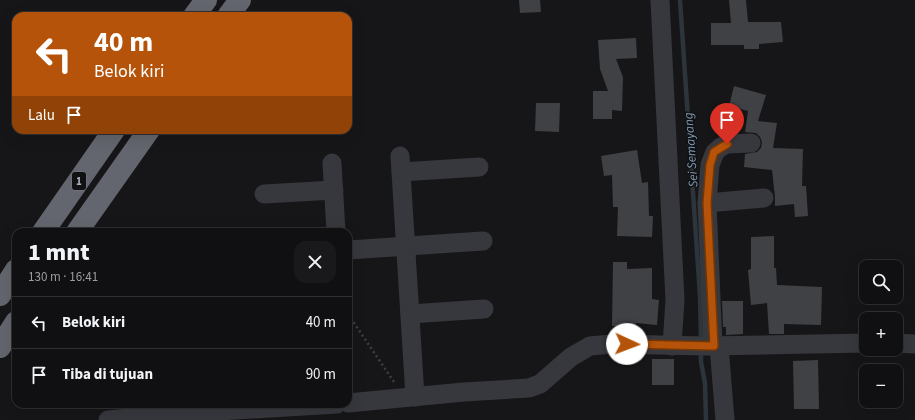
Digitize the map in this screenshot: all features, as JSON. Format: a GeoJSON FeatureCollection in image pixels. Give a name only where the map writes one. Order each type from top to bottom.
{"type":"FeatureCollection","features":[{"type":"Feature","properties":{"kind":"highway"},"geometry":{"type":"LineString","coordinates":[[197,12],[206,0]]}},
{"type":"Feature","properties":{"kind":"highway"},"geometry":{"type":"LineString","coordinates":[[231,12],[240,0]]}},
{"type":"Feature","properties":{"kind":"highway","name":"1"},"geometry":{"type":"LineString","coordinates":[[46,228],[111,134]]}},
{"type":"Feature","properties":{"kind":"highway","name":"1"},"geometry":{"type":"LineString","coordinates":[[80,228],[145,134]]}},
{"type":"Feature","properties":{"kind":"highway"},"geometry":{"type":"LineString","coordinates":[[0,295],[12,276]]}},
{"type":"Feature","properties":{"kind":"highway"},"geometry":{"type":"LineString","coordinates":[[0,347],[12,328]]}},
{"type":"Feature","properties":{"kind":"street"},"geometry":{"type":"LineString","coordinates":[[660,0],[675,300],[680,346]]}},
{"type":"Feature","properties":{"kind":"street"},"geometry":{"type":"LineString","coordinates":[[725,420],[713,346],[707,203],[710,165],[714,152],[727,144],[751,143]]}},
{"type":"Feature","properties":{"kind":"street"},"geometry":{"type":"LineString","coordinates":[[332,163],[336,228]]}},
{"type":"Feature","properties":{"kind":"street"},"geometry":{"type":"LineString","coordinates":[[410,397],[410,314],[401,164],[479,167]]}},
{"type":"Feature","properties":{"kind":"street"},"geometry":{"type":"LineString","coordinates":[[264,194],[334,190]]}},
{"type":"Feature","properties":{"kind":"street"},"geometry":{"type":"LineString","coordinates":[[707,203],[764,198]]}},
{"type":"Feature","properties":{"kind":"street"},"geometry":{"type":"LineString","coordinates":[[352,250],[483,241]]}},
{"type":"Feature","properties":{"kind":"street"},"geometry":{"type":"LineString","coordinates":[[410,314],[484,309]]}},
{"type":"Feature","properties":{"kind":"street"},"geometry":{"type":"LineString","coordinates":[[352,403],[529,388],[540,384],[571,357],[590,346],[612,344],[713,346],[859,343]]}},
{"type":"Feature","properties":{"kind":"street"},"geometry":{"type":"LineString","coordinates":[[903,344],[915,344]]}},
{"type":"Feature","properties":{"kind":"street"},"geometry":{"type":"LineString","coordinates":[[108,420],[184,417],[290,408]]}},
{"type":"Feature","properties":{"kind":"path"},"geometry":{"type":"LineString","coordinates":[[352,319],[410,397]]}},
{"type":"Feature","properties":{"kind":"building"},"geometry":{"type":"Polygon","coordinates":[[[519,0],[540,0],[541,12],[520,13],[519,0]]]}},
{"type":"Feature","properties":{"kind":"building"},"geometry":{"type":"Polygon","coordinates":[[[729,0],[746,0],[748,22],[781,22],[783,42],[759,44],[759,49],[744,49],[744,45],[711,45],[711,23],[731,23],[729,0]]]}},
{"type":"Feature","properties":{"kind":"building"},"geometry":{"type":"Polygon","coordinates":[[[636,38],[637,58],[616,59],[623,77],[622,111],[612,110],[612,119],[593,119],[593,91],[608,91],[600,69],[598,40],[636,38]]]}},
{"type":"Feature","properties":{"kind":"building"},"geometry":{"type":"Polygon","coordinates":[[[734,86],[766,95],[758,121],[777,123],[773,148],[803,149],[802,186],[806,186],[808,216],[795,217],[794,204],[775,206],[772,170],[744,167],[745,154],[757,152],[761,148],[762,142],[756,133],[745,132],[748,111],[729,106],[734,86]]]}},
{"type":"Feature","properties":{"kind":"building"},"geometry":{"type":"Polygon","coordinates":[[[536,103],[560,103],[559,132],[535,131],[536,103]]]}},
{"type":"Feature","properties":{"kind":"building"},"geometry":{"type":"Polygon","coordinates":[[[637,150],[642,183],[648,182],[649,216],[653,216],[652,237],[617,236],[618,207],[613,207],[612,175],[604,176],[601,156],[637,150]]]}},
{"type":"Feature","properties":{"kind":"building"},"geometry":{"type":"Polygon","coordinates":[[[774,236],[774,268],[776,268],[777,285],[822,287],[821,325],[784,324],[784,334],[769,334],[767,303],[751,305],[748,270],[751,269],[751,237],[774,236]]]}},
{"type":"Feature","properties":{"kind":"building"},"geometry":{"type":"Polygon","coordinates":[[[613,262],[627,262],[627,269],[652,268],[652,299],[659,300],[657,325],[636,323],[635,326],[612,326],[613,262]]]}},
{"type":"Feature","properties":{"kind":"building"},"geometry":{"type":"Polygon","coordinates":[[[722,301],[743,301],[743,334],[726,335],[726,327],[723,327],[722,301]]]}},
{"type":"Feature","properties":{"kind":"building"},"geometry":{"type":"Polygon","coordinates":[[[652,359],[674,359],[674,385],[652,385],[652,359]]]}},
{"type":"Feature","properties":{"kind":"building"},"geometry":{"type":"Polygon","coordinates":[[[818,360],[819,409],[794,409],[793,361],[818,360]]]}},
{"type":"Feature","properties":{"kind":"waterway","name":"Sei Semayang"},"geometry":{"type":"LineString","coordinates":[[680,0],[700,296],[701,342]]}},
{"type":"Feature","properties":{"kind":"waterway","name":"Sei Semayang"},"geometry":{"type":"LineString","coordinates":[[701,351],[701,362],[705,383],[706,420]]}},
{"type":"Feature","properties":{"kind":"route"},"geometry":{"type":"LineString","coordinates":[[627,344],[714,346],[707,203],[710,165],[714,152],[727,144]]}}]}
